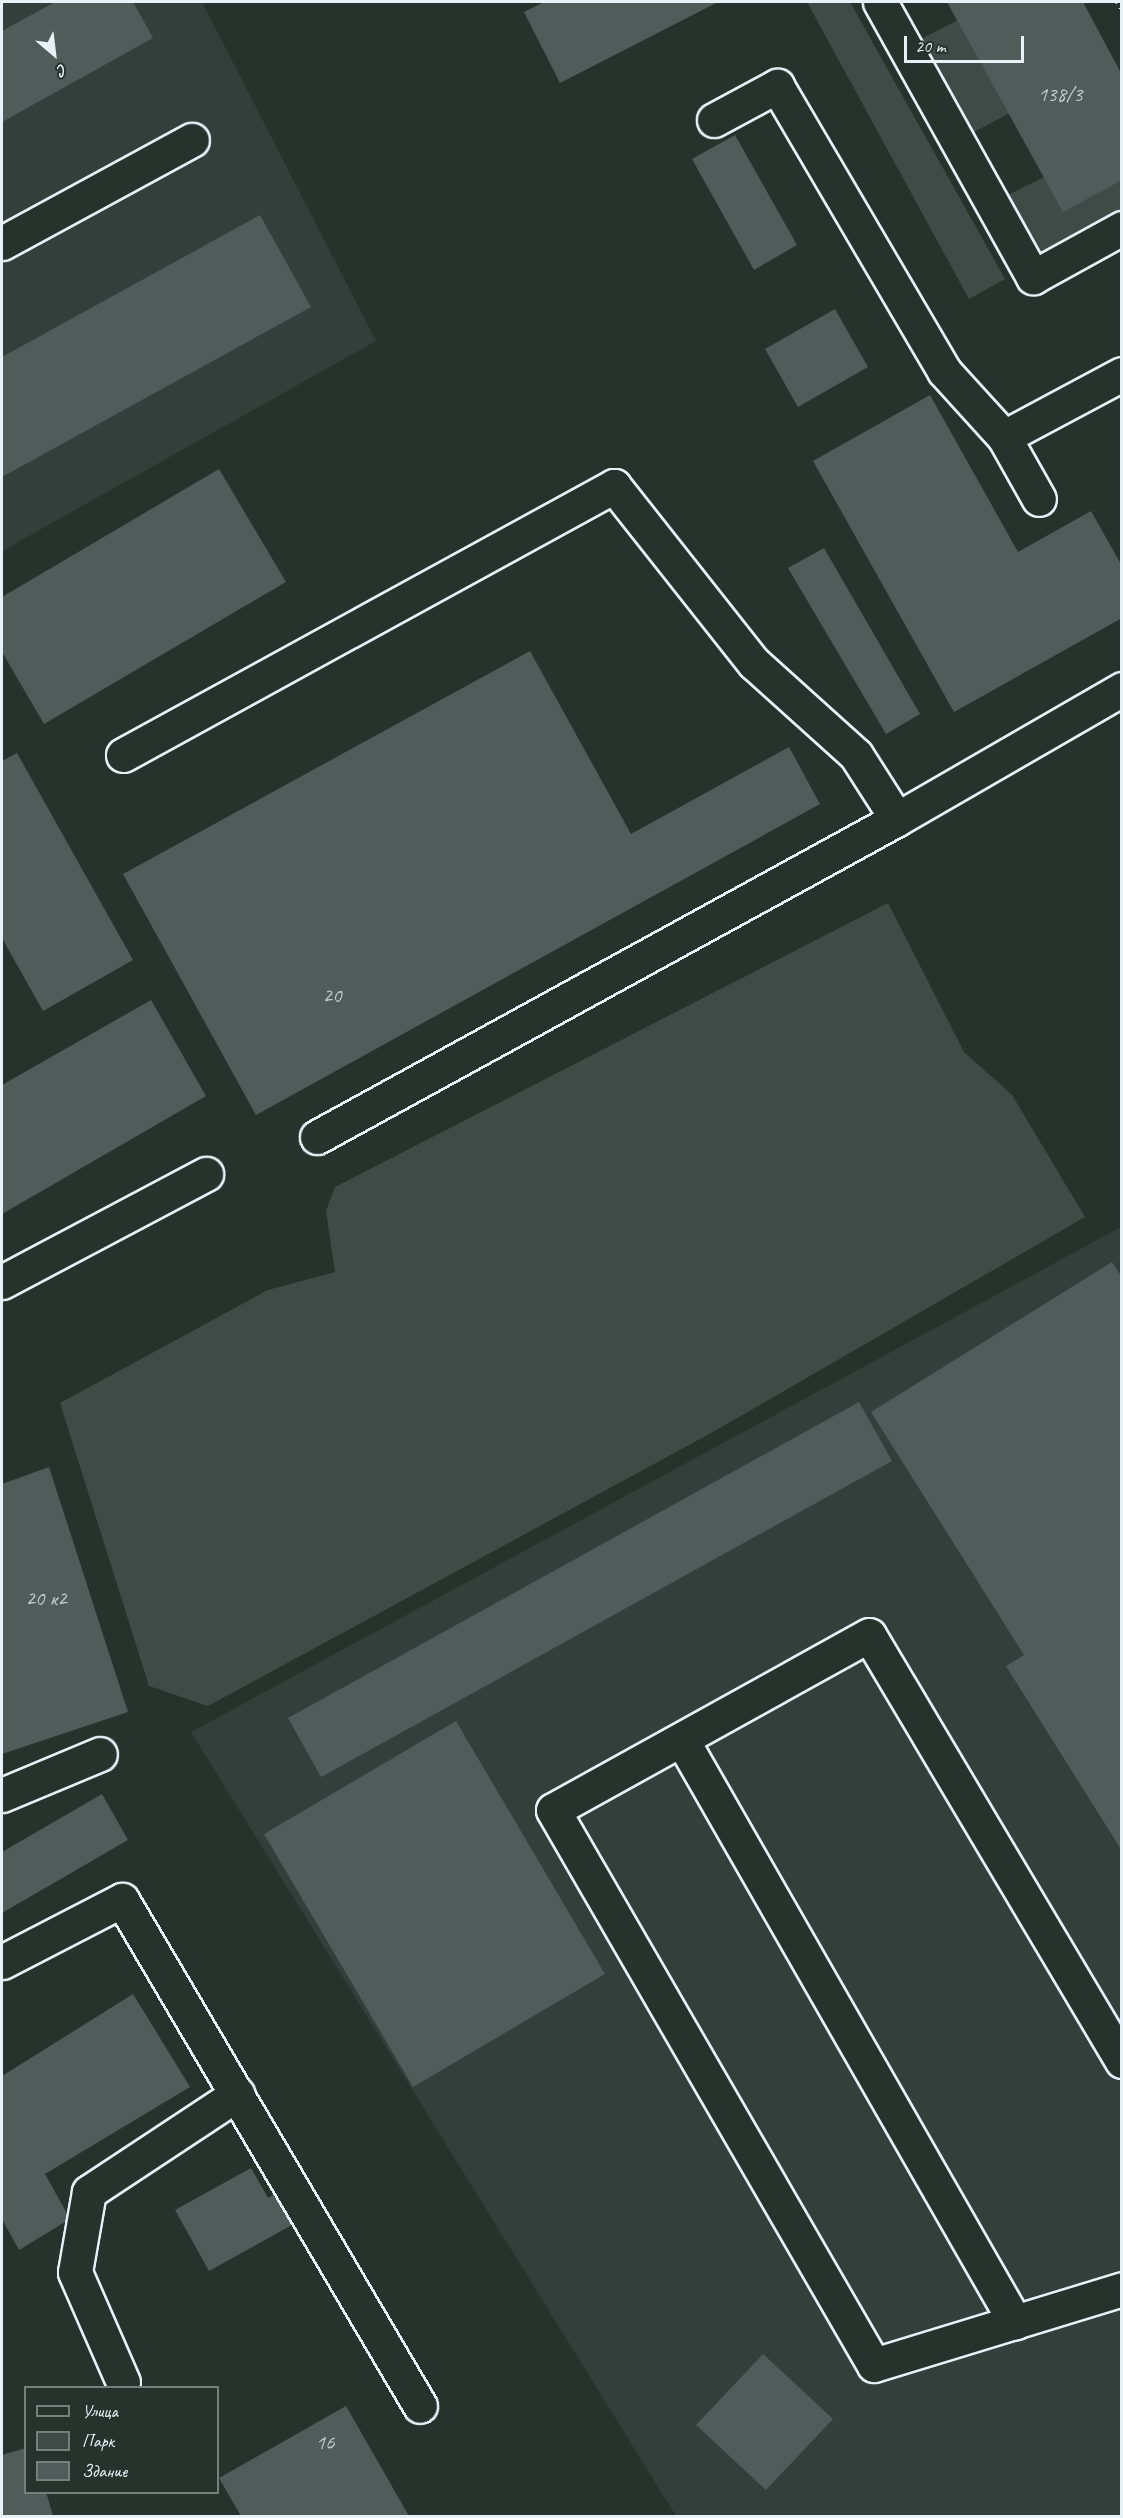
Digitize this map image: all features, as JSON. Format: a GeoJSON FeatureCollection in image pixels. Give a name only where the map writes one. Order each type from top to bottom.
{"type":"FeatureCollection","features":[{"type":"Feature","properties":{"kind":"lane"},"geometry":{"type":"LineString","coordinates":[[880,2],[1033,277],[1122,228]]}},
{"type":"Feature","properties":{"kind":"lane"},"geometry":{"type":"LineString","coordinates":[[714,120],[777,86],[944,371],[1004,437],[1039,499]]}},
{"type":"Feature","properties":{"kind":"lane"},"geometry":{"type":"LineString","coordinates":[[2,243],[192,140]]}},
{"type":"Feature","properties":{"kind":"lane"},"geometry":{"type":"LineString","coordinates":[[1004,437],[1122,374]]}},
{"type":"Feature","properties":{"kind":"lane"},"geometry":{"type":"LineString","coordinates":[[123,754],[614,486],[754,663],[856,754],[897,819]]}},
{"type":"Feature","properties":{"kind":"lane"},"geometry":{"type":"LineString","coordinates":[[317,1137],[897,819],[1122,689]]}},
{"type":"Feature","properties":{"kind":"lane"},"geometry":{"type":"LineString","coordinates":[[2,1282],[206,1174]]}},
{"type":"Feature","properties":{"kind":"lane"},"geometry":{"type":"LineString","coordinates":[[1122,2061],[869,1635],[553,1810],[874,2365],[1122,2289]]}},
{"type":"Feature","properties":{"kind":"lane"},"geometry":{"type":"LineString","coordinates":[[682,1740],[1015,2322]]}},
{"type":"Feature","properties":{"kind":"lane"},"geometry":{"type":"LineString","coordinates":[[2,1795],[100,1754]]}},
{"type":"Feature","properties":{"kind":"lane"},"geometry":{"type":"LineString","coordinates":[[2,1962],[122,1900],[420,2406]]}},
{"type":"Feature","properties":{"kind":"lane"},"geometry":{"type":"LineString","coordinates":[[123,2382],[75,2272],[89,2192],[237,2094]]}},
{"type":"Feature","properties":{"kind":"path"},"geometry":{"type":"LineString","coordinates":[[1117,2],[1122,10]]}},
{"type":"Feature","properties":{"kind":"shaded area"},"geometry":{"type":"Polygon","coordinates":[[[2,2],[202,2],[376,341],[2,551],[2,2]]]}},
{"type":"Feature","properties":{"kind":"shaded area"},"geometry":{"type":"Polygon","coordinates":[[[1121,1227],[1121,2516],[676,2516],[191,1732],[1121,1227]]]}},
{"type":"Feature","properties":{"kind":"green space"},"geometry":{"type":"Polygon","coordinates":[[[807,2],[850,2],[1005,279],[969,299],[807,2]]]}},
{"type":"Feature","properties":{"kind":"green space"},"geometry":{"type":"Polygon","coordinates":[[[958,20],[1010,113],[970,134],[919,40],[958,20]]]}},
{"type":"Feature","properties":{"kind":"green space"},"geometry":{"type":"Polygon","coordinates":[[[1044,177],[1121,180],[1121,208],[1036,254],[1004,197],[1044,177]]]}},
{"type":"Feature","properties":{"kind":"green space"},"geometry":{"type":"Polygon","coordinates":[[[888,903],[964,1052],[1012,1095],[1085,1217],[713,1432],[208,1706],[149,1686],[60,1403],[268,1290],[335,1272],[326,1211],[335,1187],[888,903]]]}},
{"type":"Feature","properties":{"kind":"building"},"geometry":{"type":"Polygon","coordinates":[[[55,2],[133,2],[153,38],[2,122],[2,31],[55,2]]]}},
{"type":"Feature","properties":{"kind":"building"},"geometry":{"type":"Polygon","coordinates":[[[544,2],[718,2],[560,83],[524,12],[544,2]]]}},
{"type":"Feature","properties":{"kind":"building"},"geometry":{"type":"Polygon","coordinates":[[[947,2],[1083,2],[1122,75],[1122,180],[1063,212],[947,2]]]}},
{"type":"Feature","properties":{"kind":"building"},"geometry":{"type":"Polygon","coordinates":[[[735,135],[797,245],[754,270],[692,159],[735,135]]]}},
{"type":"Feature","properties":{"kind":"building"},"geometry":{"type":"Polygon","coordinates":[[[260,215],[311,307],[2,477],[2,357],[260,215]]]}},
{"type":"Feature","properties":{"kind":"building"},"geometry":{"type":"Polygon","coordinates":[[[835,309],[868,367],[798,407],[765,349],[835,309]]]}},
{"type":"Feature","properties":{"kind":"building"},"geometry":{"type":"Polygon","coordinates":[[[930,395],[1018,552],[1091,511],[1122,566],[1122,618],[954,712],[813,461],[930,395]]]}},
{"type":"Feature","properties":{"kind":"building"},"geometry":{"type":"Polygon","coordinates":[[[219,469],[286,582],[44,724],[2,652],[2,597],[219,469]]]}},
{"type":"Feature","properties":{"kind":"building"},"geometry":{"type":"Polygon","coordinates":[[[824,548],[920,714],[886,734],[788,568],[824,548]]]}},
{"type":"Feature","properties":{"kind":"building"},"geometry":{"type":"Polygon","coordinates":[[[530,651],[631,834],[789,747],[820,804],[256,1115],[123,874],[530,651]]]}},
{"type":"Feature","properties":{"kind":"building"},"geometry":{"type":"Polygon","coordinates":[[[17,753],[133,960],[43,1011],[2,938],[2,761],[17,753]]]}},
{"type":"Feature","properties":{"kind":"building"},"geometry":{"type":"Polygon","coordinates":[[[151,1000],[206,1096],[2,1214],[2,1085],[151,1000]]]}},
{"type":"Feature","properties":{"kind":"building"},"geometry":{"type":"Polygon","coordinates":[[[1112,1262],[1122,1278],[1122,1851],[1006,1666],[1024,1655],[871,1412],[1112,1262]]]}},
{"type":"Feature","properties":{"kind":"building"},"geometry":{"type":"Polygon","coordinates":[[[859,1402],[892,1461],[321,1777],[288,1718],[859,1402]]]}},
{"type":"Feature","properties":{"kind":"building"},"geometry":{"type":"Polygon","coordinates":[[[49,1467],[128,1712],[2,1754],[2,1484],[49,1467]]]}},
{"type":"Feature","properties":{"kind":"building"},"geometry":{"type":"Polygon","coordinates":[[[456,1721],[605,1974],[413,2087],[264,1834],[456,1721]]]}},
{"type":"Feature","properties":{"kind":"building"},"geometry":{"type":"Polygon","coordinates":[[[102,1794],[128,1840],[2,1913],[2,1852],[102,1794]]]}},
{"type":"Feature","properties":{"kind":"building"},"geometry":{"type":"Polygon","coordinates":[[[133,1994],[190,2087],[45,2174],[70,2219],[19,2250],[2,2219],[2,2076],[133,1994]]]}},
{"type":"Feature","properties":{"kind":"building"},"geometry":{"type":"Polygon","coordinates":[[[251,2168],[268,2198],[284,2189],[301,2220],[209,2271],[175,2210],[251,2168]]]}},
{"type":"Feature","properties":{"kind":"building"},"geometry":{"type":"Polygon","coordinates":[[[763,2354],[833,2419],[766,2490],[696,2425],[763,2354]]]}},
{"type":"Feature","properties":{"kind":"building"},"geometry":{"type":"Polygon","coordinates":[[[346,2406],[409,2516],[241,2516],[219,2478],[346,2406]]]}},
{"type":"Feature","properties":{"kind":"building"},"geometry":{"type":"Polygon","coordinates":[[[24,2449],[24,2494],[47,2494],[53,2516],[2,2516],[2,2455],[24,2449]]]}}]}
